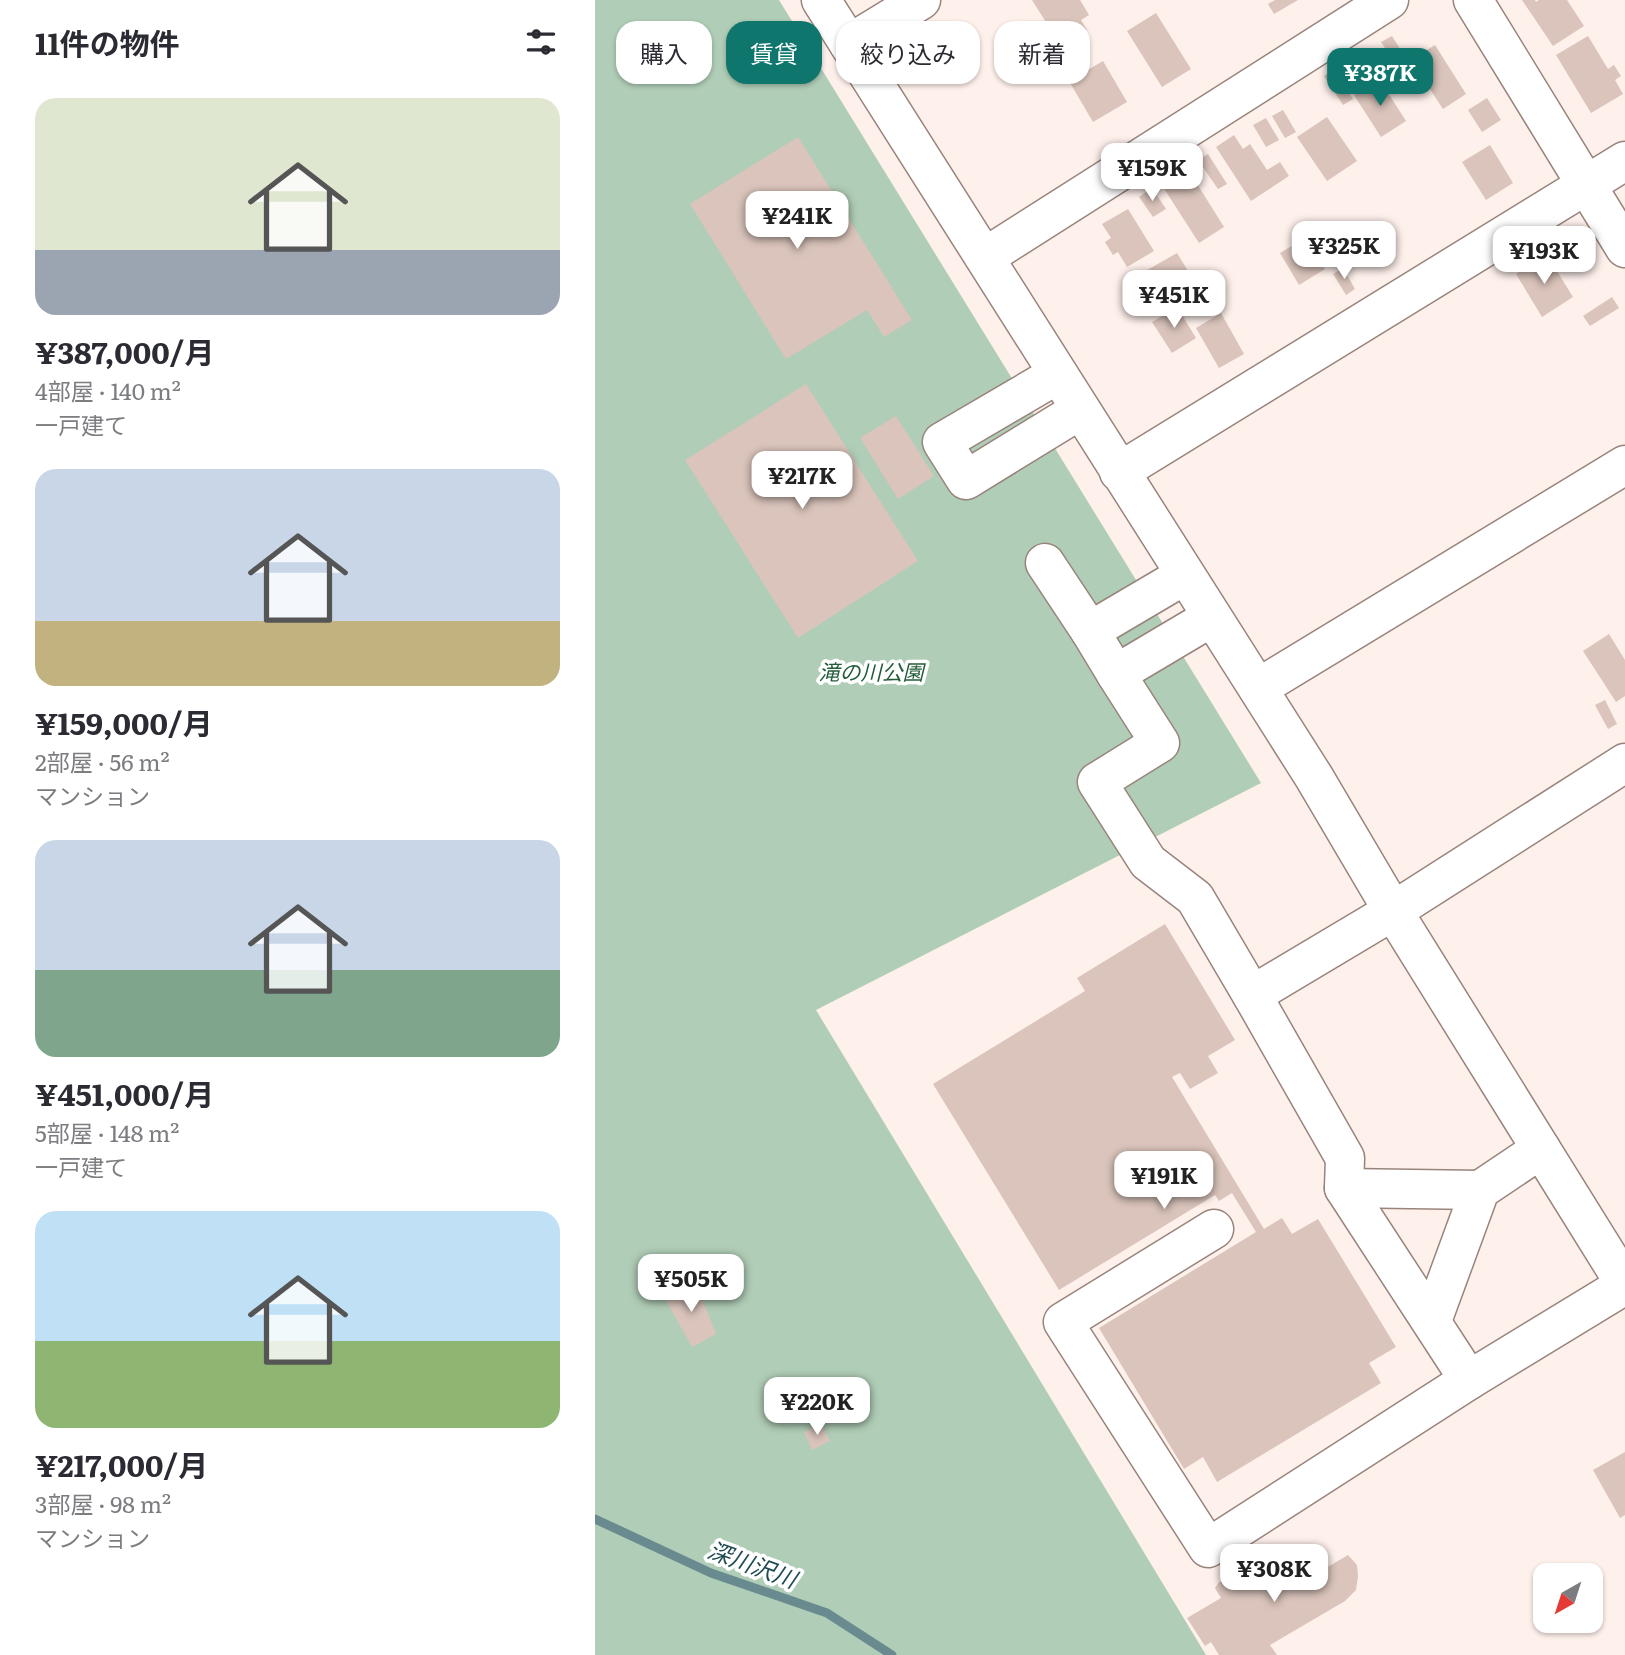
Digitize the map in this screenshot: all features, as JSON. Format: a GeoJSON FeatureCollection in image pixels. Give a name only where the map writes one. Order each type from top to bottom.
{"type":"FeatureCollection","features":[{"type":"Feature","properties":{"kind":"street"},"geometry":{"type":"LineString","coordinates":[[821,0],[836,24]]}},
{"type":"Feature","properties":{"kind":"street"},"geometry":{"type":"LineString","coordinates":[[887,21],[921,0]]}},
{"type":"Feature","properties":{"kind":"street"},"geometry":{"type":"LineString","coordinates":[[985,257],[1389,0]]}},
{"type":"Feature","properties":{"kind":"street"},"geometry":{"type":"LineString","coordinates":[[1473,0],[1625,248]]}},
{"type":"Feature","properties":{"kind":"street"},"geometry":{"type":"LineString","coordinates":[[875,84],[1258,688],[1625,1285],[1469,1380],[1208,1548],[1063,1322],[1215,1229]]}},
{"type":"Feature","properties":{"kind":"street"},"geometry":{"type":"LineString","coordinates":[[1119,472],[1625,161]]}},
{"type":"Feature","properties":{"kind":"street"},"geometry":{"type":"LineString","coordinates":[[1058,374],[942,442],[966,480],[1080,410]]}},
{"type":"Feature","properties":{"kind":"street"},"geometry":{"type":"LineString","coordinates":[[1258,688],[1625,466]]}},
{"type":"Feature","properties":{"kind":"street"},"geometry":{"type":"LineString","coordinates":[[1045,563],[1160,743],[1097,782],[1148,863],[1195,898],[1345,1158],[1344,1188],[1469,1380]]}},
{"type":"Feature","properties":{"kind":"street"},"geometry":{"type":"LineString","coordinates":[[1090,631],[1185,575]]}},
{"type":"Feature","properties":{"kind":"street"},"geometry":{"type":"LineString","coordinates":[[1116,674],[1212,617]]}},
{"type":"Feature","properties":{"kind":"street"},"geometry":{"type":"LineString","coordinates":[[1252,995],[1393,911],[1625,763]]}},
{"type":"Feature","properties":{"kind":"street"},"geometry":{"type":"LineString","coordinates":[[1344,1188],[1480,1190],[1541,1149]]}},
{"type":"Feature","properties":{"kind":"street"},"geometry":{"type":"LineString","coordinates":[[1432,1321],[1480,1190]]}},
{"type":"Feature","properties":{"kind":"green space","name":"滝の川公園"},"geometry":{"type":"Polygon","coordinates":[[[595,0],[779,0],[792,21],[726,21],[726,84],[822,84],[822,70],[1261,783],[816,1010],[1206,1655],[595,1655],[595,0]]]}},
{"type":"Feature","properties":{"kind":"building"},"geometry":{"type":"Polygon","coordinates":[[[1032,0],[1080,0],[1089,15],[1082,21],[1045,21],[1032,0]]]}},
{"type":"Feature","properties":{"kind":"building"},"geometry":{"type":"Polygon","coordinates":[[[1275,0],[1298,0],[1274,14],[1268,4],[1275,0]]]}},
{"type":"Feature","properties":{"kind":"building"},"geometry":{"type":"Polygon","coordinates":[[[1522,0],[1567,0],[1584,26],[1553,46],[1522,0]]]}},
{"type":"Feature","properties":{"kind":"building"},"geometry":{"type":"Polygon","coordinates":[[[1156,13],[1191,69],[1162,87],[1127,31],[1156,13]]]}},
{"type":"Feature","properties":{"kind":"building"},"geometry":{"type":"Polygon","coordinates":[[[1392,36],[1409,63],[1399,69],[1381,42],[1392,36]]]}},
{"type":"Feature","properties":{"kind":"building"},"geometry":{"type":"Polygon","coordinates":[[[1588,36],[1608,69],[1614,65],[1621,76],[1615,80],[1623,94],[1591,113],[1556,55],[1588,36]]]}},
{"type":"Feature","properties":{"kind":"building"},"geometry":{"type":"Polygon","coordinates":[[[1435,45],[1466,94],[1443,109],[1411,60],[1435,45]]]}},
{"type":"Feature","properties":{"kind":"building"},"geometry":{"type":"Polygon","coordinates":[[[1103,61],[1127,102],[1093,122],[1071,84],[1090,84],[1090,69],[1103,61]]]}},
{"type":"Feature","properties":{"kind":"building"},"geometry":{"type":"Polygon","coordinates":[[[1333,70],[1353,99],[1343,105],[1324,76],[1333,70]]]}},
{"type":"Feature","properties":{"kind":"building"},"geometry":{"type":"Polygon","coordinates":[[[1379,79],[1406,121],[1381,137],[1354,95],[1379,79]]]}},
{"type":"Feature","properties":{"kind":"building"},"geometry":{"type":"Polygon","coordinates":[[[1487,98],[1501,120],[1482,132],[1468,110],[1487,98]]]}},
{"type":"Feature","properties":{"kind":"building"},"geometry":{"type":"Polygon","coordinates":[[[1283,110],[1296,132],[1285,138],[1272,116],[1283,110]]]}},
{"type":"Feature","properties":{"kind":"building"},"geometry":{"type":"Polygon","coordinates":[[[1327,117],[1357,161],[1327,181],[1297,137],[1327,117]]]}},
{"type":"Feature","properties":{"kind":"building"},"geometry":{"type":"Polygon","coordinates":[[[1266,118],[1279,140],[1266,147],[1253,125],[1266,118]]]}},
{"type":"Feature","properties":{"kind":"building"},"geometry":{"type":"Polygon","coordinates":[[[1234,135],[1243,149],[1250,144],[1267,170],[1280,162],[1289,176],[1251,201],[1216,147],[1234,135]]]}},
{"type":"Feature","properties":{"kind":"building"},"geometry":{"type":"Polygon","coordinates":[[[798,137],[912,320],[884,337],[867,310],[786,359],[690,204],[798,137]]]}},
{"type":"Feature","properties":{"kind":"building"},"geometry":{"type":"Polygon","coordinates":[[[1490,145],[1513,183],[1486,200],[1462,162],[1490,145]]]}},
{"type":"Feature","properties":{"kind":"building"},"geometry":{"type":"Polygon","coordinates":[[[1208,154],[1227,184],[1218,189],[1198,160],[1208,154]]]}},
{"type":"Feature","properties":{"kind":"building"},"geometry":{"type":"Polygon","coordinates":[[[1189,171],[1224,227],[1199,243],[1163,187],[1189,171]]]}},
{"type":"Feature","properties":{"kind":"building"},"geometry":{"type":"Polygon","coordinates":[[[1152,188],[1166,209],[1153,217],[1139,197],[1152,188]]]}},
{"type":"Feature","properties":{"kind":"building"},"geometry":{"type":"Polygon","coordinates":[[[1128,209],[1154,251],[1127,267],[1118,252],[1113,255],[1105,242],[1111,238],[1102,224],[1128,209]]]}},
{"type":"Feature","properties":{"kind":"building"},"geometry":{"type":"Polygon","coordinates":[[[1305,238],[1325,269],[1299,285],[1280,253],[1305,238]]]}},
{"type":"Feature","properties":{"kind":"building"},"geometry":{"type":"Polygon","coordinates":[[[1177,253],[1198,287],[1149,316],[1128,281],[1177,253]]]}},
{"type":"Feature","properties":{"kind":"building"},"geometry":{"type":"Polygon","coordinates":[[[1547,255],[1573,297],[1542,317],[1516,274],[1547,255]]]}},
{"type":"Feature","properties":{"kind":"building"},"geometry":{"type":"Polygon","coordinates":[[[1343,268],[1355,289],[1346,295],[1333,274],[1343,268]]]}},
{"type":"Feature","properties":{"kind":"building"},"geometry":{"type":"Polygon","coordinates":[[[1612,297],[1619,308],[1590,326],[1583,316],[1612,297]]]}},
{"type":"Feature","properties":{"kind":"building"},"geometry":{"type":"Polygon","coordinates":[[[1177,307],[1196,338],[1172,353],[1152,322],[1177,307]]]}},
{"type":"Feature","properties":{"kind":"building"},"geometry":{"type":"Polygon","coordinates":[[[1221,313],[1244,354],[1219,368],[1196,328],[1221,313]]]}},
{"type":"Feature","properties":{"kind":"building"},"geometry":{"type":"Polygon","coordinates":[[[806,384],[918,561],[798,638],[685,460],[806,384]]]}},
{"type":"Feature","properties":{"kind":"building"},"geometry":{"type":"Polygon","coordinates":[[[896,416],[934,476],[898,499],[860,438],[896,416]]]}},
{"type":"Feature","properties":{"kind":"building"},"geometry":{"type":"Polygon","coordinates":[[[1609,634],[1625,660],[1625,696],[1616,702],[1583,651],[1609,634]]]}},
{"type":"Feature","properties":{"kind":"building"},"geometry":{"type":"Polygon","coordinates":[[[1605,700],[1617,724],[1608,729],[1595,705],[1605,700]]]}},
{"type":"Feature","properties":{"kind":"building"},"geometry":{"type":"Polygon","coordinates":[[[1165,924],[1235,1040],[1208,1056],[1218,1073],[1190,1089],[1180,1073],[1172,1077],[1264,1229],[1282,1218],[1292,1234],[1318,1219],[1396,1347],[1369,1363],[1381,1383],[1217,1482],[1203,1457],[1184,1469],[1099,1328],[1256,1232],[1232,1193],[1219,1201],[1215,1195],[1059,1290],[933,1084],[1085,991],[1077,978],[1165,924]]]}},
{"type":"Feature","properties":{"kind":"building"},"geometry":{"type":"Polygon","coordinates":[[[688,1283],[702,1299],[716,1334],[692,1347],[664,1297],[688,1283]]]}},
{"type":"Feature","properties":{"kind":"building"},"geometry":{"type":"Polygon","coordinates":[[[821,1424],[830,1441],[812,1450],[804,1432],[821,1424]]]}},
{"type":"Feature","properties":{"kind":"building"},"geometry":{"type":"Polygon","coordinates":[[[1625,1452],[1625,1515],[1620,1518],[1593,1470],[1625,1452]]]}},
{"type":"Feature","properties":{"kind":"building"},"geometry":{"type":"Polygon","coordinates":[[[1305,1547],[1319,1556],[1326,1568],[1348,1555],[1357,1565],[1356,1590],[1345,1601],[1270,1645],[1277,1655],[1219,1655],[1211,1642],[1205,1646],[1187,1618],[1221,1598],[1215,1588],[1219,1582],[1227,1581],[1233,1590],[1305,1547]]]}},
{"type":"Feature","properties":{"kind":"waterway","name":"深川沢川"},"geometry":{"type":"LineString","coordinates":[[595,1519],[711,1573],[827,1613],[892,1655]]}}]}
